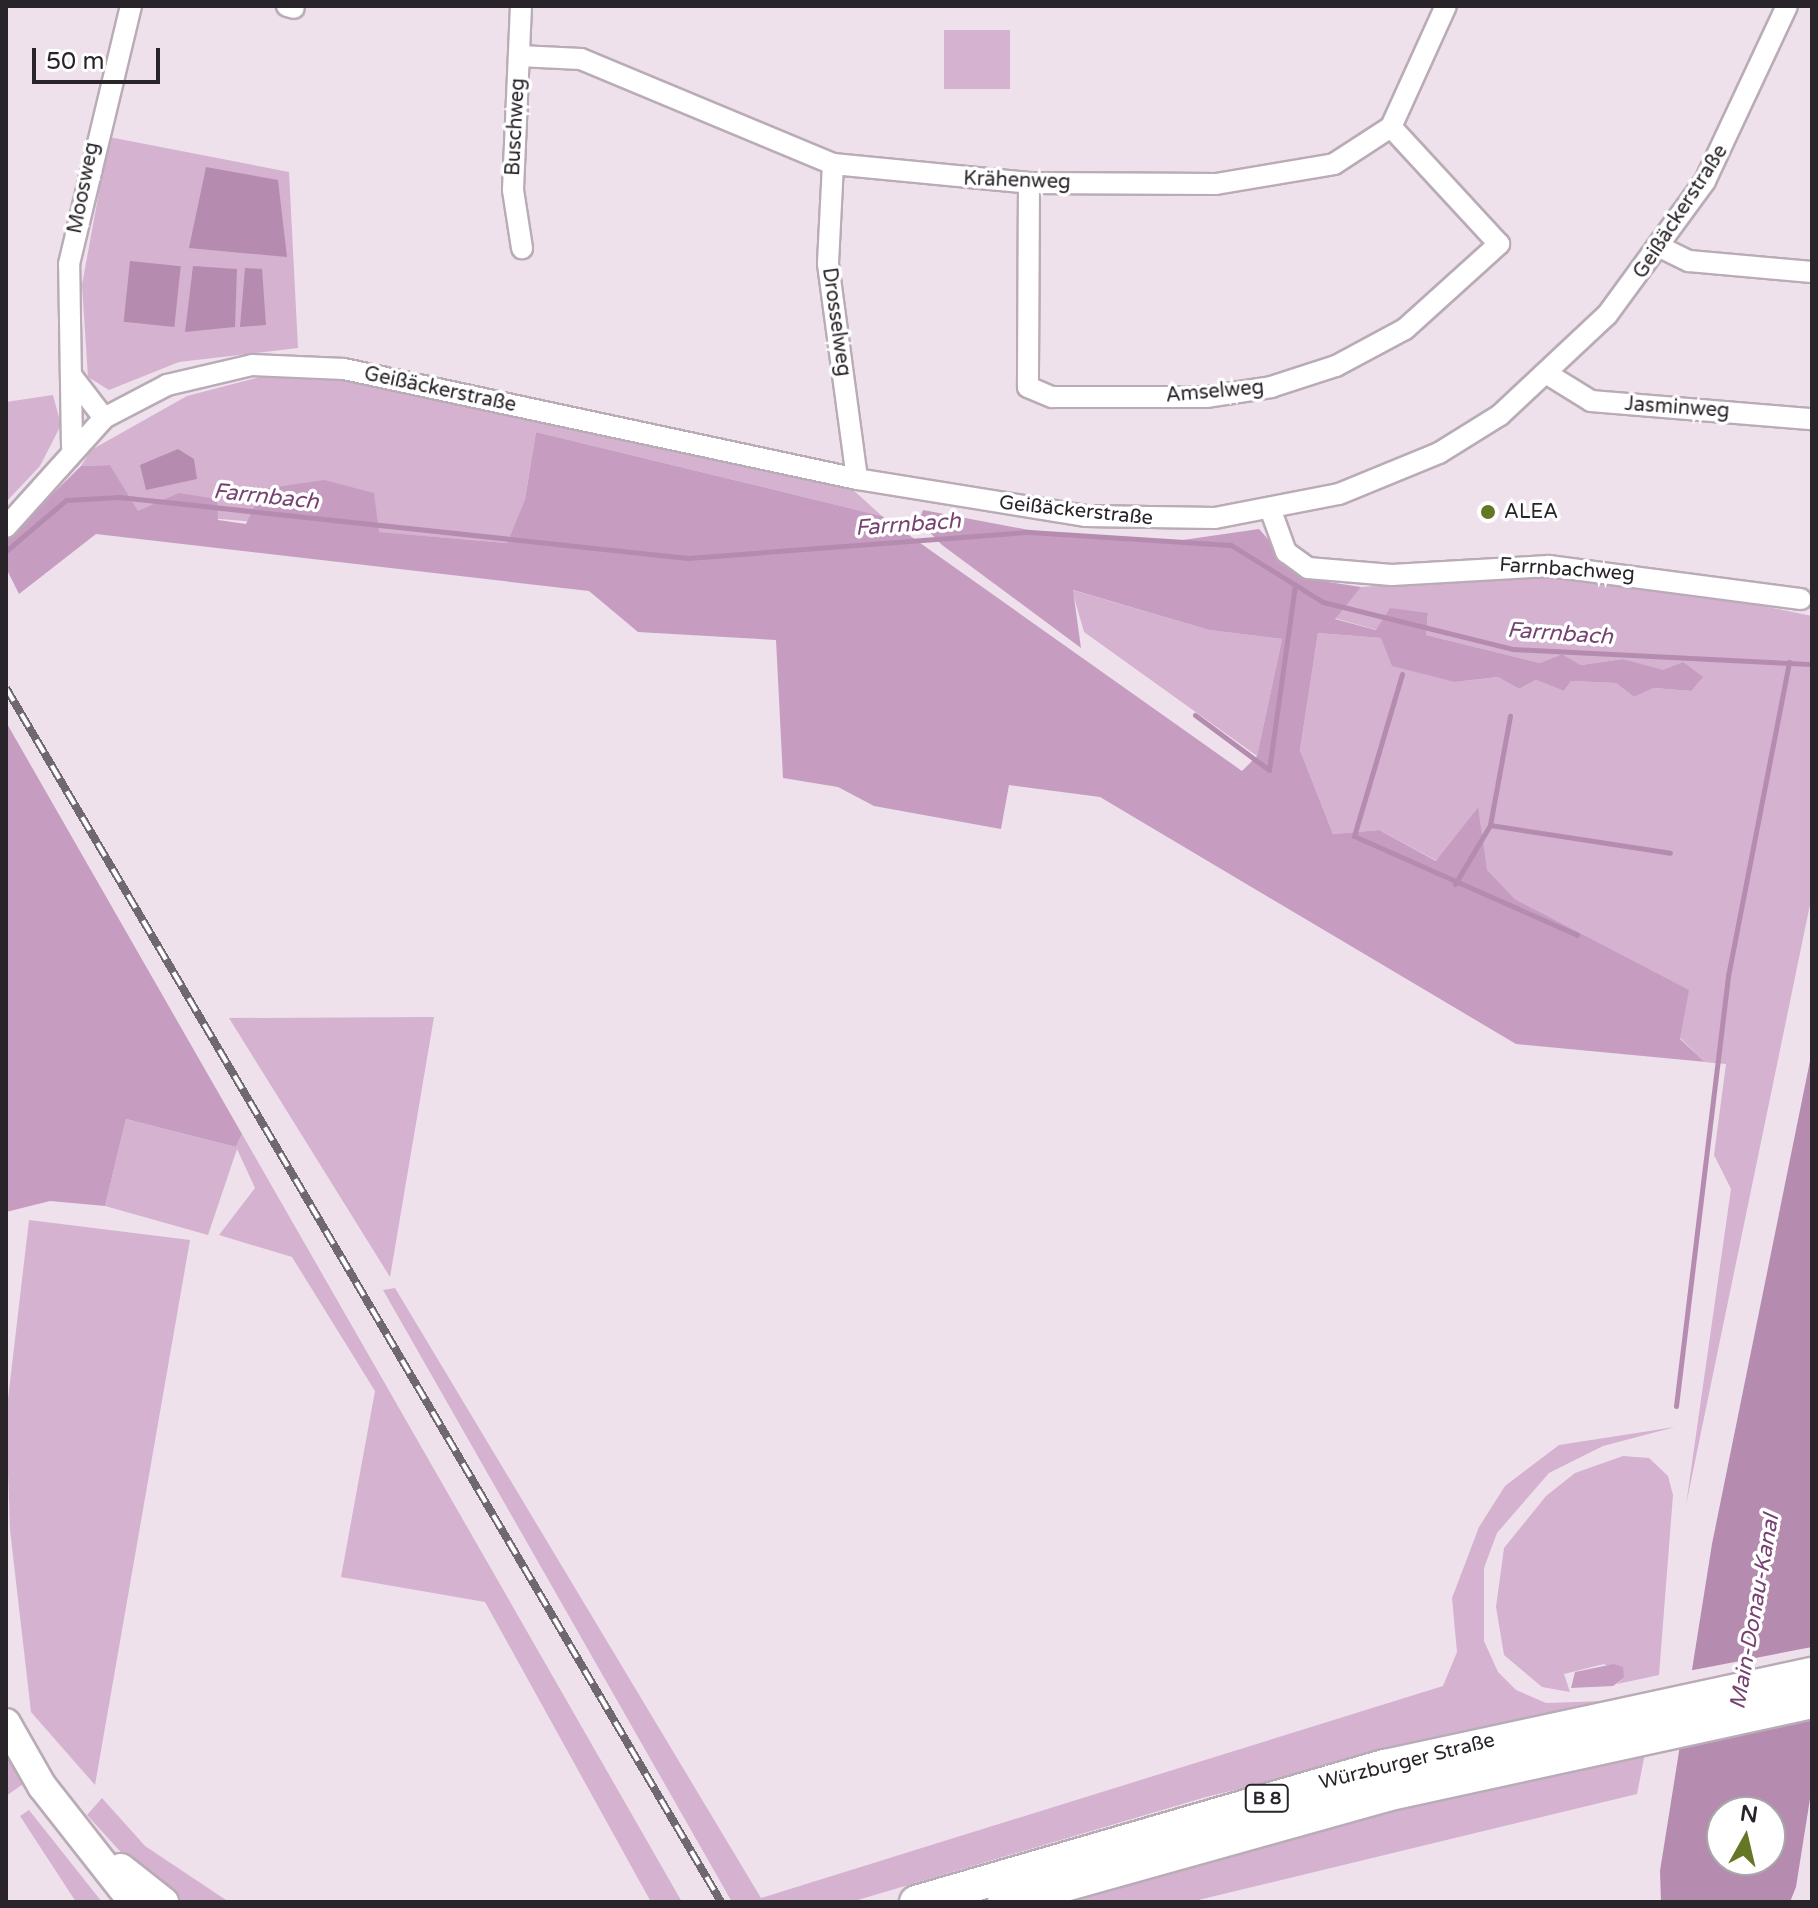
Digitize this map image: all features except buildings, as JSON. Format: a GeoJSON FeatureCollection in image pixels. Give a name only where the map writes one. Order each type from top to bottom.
{"type":"FeatureCollection","features":[{"type":"Feature","properties":{"kind":"main road","name":"Würzburger Straße"},"geometry":{"type":"LineString","coordinates":[[1004,1902],[1812,1674]]}},
{"type":"Feature","properties":{"kind":"main road","name":"Würzburger Straße"},"geometry":{"type":"LineString","coordinates":[[916,1902],[1355,1774],[1619,1726],[1812,1702]]}},
{"type":"Feature","properties":{"kind":"street","name":"Moosweg"},"geometry":{"type":"LineString","coordinates":[[72,447],[66,302],[75,226],[131,6]]}},
{"type":"Feature","properties":{"kind":"street","name":"Buschweg"},"geometry":{"type":"LineString","coordinates":[[521,6],[513,190],[522,248]]}},
{"type":"Feature","properties":{"kind":"street"},"geometry":{"type":"LineString","coordinates":[[1391,127],[1446,6]]}},
{"type":"Feature","properties":{"kind":"street","name":"Geißäckerstraße"},"geometry":{"type":"LineString","coordinates":[[6,527],[72,447],[104,418],[219,369],[308,364],[857,479],[1085,516],[1186,520],[1271,511],[1339,494],[1439,453],[1549,375],[1662,248],[1727,144],[1787,6]]}},
{"type":"Feature","properties":{"kind":"street","name":"Krähenweg"},"geometry":{"type":"LineString","coordinates":[[519,56],[581,59],[833,164],[1029,183],[1262,181],[1334,164],[1391,127]]}},
{"type":"Feature","properties":{"kind":"street","name":"Amselweg"},"geometry":{"type":"LineString","coordinates":[[1029,183],[1028,387],[1052,397],[1206,397],[1271,387],[1336,366],[1405,329],[1499,244],[1391,127]]}},
{"type":"Feature","properties":{"kind":"street","name":"Drosselweg"},"geometry":{"type":"LineString","coordinates":[[833,164],[828,264],[857,479]]}},
{"type":"Feature","properties":{"kind":"street"},"geometry":{"type":"LineString","coordinates":[[1662,248],[1689,261],[1812,272]]}},
{"type":"Feature","properties":{"kind":"street"},"geometry":{"type":"LineString","coordinates":[[71,375],[104,418]]}},
{"type":"Feature","properties":{"kind":"street","name":"Jasminweg"},"geometry":{"type":"LineString","coordinates":[[1549,375],[1591,401],[1812,419]]}},
{"type":"Feature","properties":{"kind":"street","name":"Farrnbachweg"},"geometry":{"type":"LineString","coordinates":[[1271,511],[1286,552],[1308,568],[1392,575],[1549,566],[1801,599]]}},
{"type":"Feature","properties":{"kind":"street"},"geometry":{"type":"LineString","coordinates":[[6,1723],[67,1820],[133,1902]]}},
{"type":"Feature","properties":{"kind":"street"},"geometry":{"type":"LineString","coordinates":[[67,1820],[164,1902]]}},
{"type":"Feature","properties":{"kind":"shaded area"},"geometry":{"type":"Polygon","coordinates":[[[944,30],[1010,30],[1010,89],[944,89],[944,30]]]}},
{"type":"Feature","properties":{"kind":"shaded area"},"geometry":{"type":"Polygon","coordinates":[[[109,137],[289,172],[298,348],[179,362],[109,390],[88,377],[82,285],[109,137]]]}},
{"type":"Feature","properties":{"kind":"shaded area"},"geometry":{"type":"Polygon","coordinates":[[[268,375],[321,376],[852,489],[882,516],[536,432],[525,499],[507,543],[138,512],[110,465],[81,466],[91,450],[187,396],[268,375]]]}},
{"type":"Feature","properties":{"kind":"shaded area"},"geometry":{"type":"Polygon","coordinates":[[[53,395],[61,425],[40,466],[6,502],[6,402],[53,395]]]}},
{"type":"Feature","properties":{"kind":"shaded area"},"geometry":{"type":"Polygon","coordinates":[[[536,432],[882,516],[1242,771],[1257,756],[1282,639],[1209,630],[1073,590],[1081,648],[942,545],[919,521],[923,510],[1066,537],[1176,541],[1259,529],[1302,578],[1361,587],[1335,619],[1376,630],[1390,608],[1428,613],[1426,635],[1540,663],[1562,654],[1581,665],[1623,659],[1663,670],[1683,662],[1703,677],[1691,691],[1654,688],[1634,697],[1616,683],[1571,681],[1564,691],[1536,680],[1519,689],[1498,677],[1455,682],[1392,666],[1381,638],[1318,633],[1300,750],[1333,834],[1379,830],[1436,861],[1478,807],[1487,870],[1515,899],[1689,990],[1680,1039],[1705,1062],[1516,1044],[1100,797],[1009,785],[1001,829],[874,806],[838,787],[783,778],[776,640],[638,632],[589,591],[96,534],[19,594],[6,568],[6,540],[81,466],[110,465],[138,511],[179,493],[217,499],[218,520],[246,524],[263,489],[324,480],[374,493],[379,532],[507,543],[525,499],[536,432]]]}},
{"type":"Feature","properties":{"kind":"shaded area"},"geometry":{"type":"Polygon","coordinates":[[[1539,575],[1680,589],[1812,616],[1812,895],[1686,1505],[1731,1189],[1714,1155],[1726,1064],[1705,1062],[1680,1038],[1688,990],[1515,899],[1486,870],[1477,808],[1437,861],[1379,830],[1333,834],[1300,750],[1318,633],[1381,638],[1455,682],[1498,677],[1519,689],[1536,680],[1564,691],[1571,681],[1616,683],[1634,697],[1654,688],[1691,691],[1683,662],[1663,671],[1623,659],[1581,665],[1562,654],[1540,663],[1426,635],[1428,614],[1377,630],[1334,618],[1361,587],[1539,575]]]}},
{"type":"Feature","properties":{"kind":"shaded area"},"geometry":{"type":"Polygon","coordinates":[[[1072,590],[1209,630],[1282,639],[1257,756],[1084,632],[1072,590]]]}},
{"type":"Feature","properties":{"kind":"shaded area"},"geometry":{"type":"Polygon","coordinates":[[[6,722],[242,1134],[236,1147],[126,1119],[105,1206],[50,1201],[6,1212],[6,722]]]}},
{"type":"Feature","properties":{"kind":"shaded area"},"geometry":{"type":"Polygon","coordinates":[[[434,1017],[390,1277],[229,1018],[434,1017]]]}},
{"type":"Feature","properties":{"kind":"shaded area"},"geometry":{"type":"Polygon","coordinates":[[[126,1119],[236,1147],[242,1134],[682,1902],[651,1902],[485,1602],[341,1577],[375,1391],[292,1257],[219,1235],[255,1188],[237,1149],[208,1235],[105,1206],[126,1119]]]}},
{"type":"Feature","properties":{"kind":"shaded area"},"geometry":{"type":"Polygon","coordinates":[[[29,1220],[190,1240],[95,1785],[31,1712],[10,1530],[6,1416],[29,1220]]]}},
{"type":"Feature","properties":{"kind":"shaded area"},"geometry":{"type":"Polygon","coordinates":[[[395,1288],[761,1898],[1443,1686],[1457,1652],[1452,1598],[1479,1527],[1505,1486],[1559,1445],[1675,1427],[1603,1446],[1549,1473],[1497,1533],[1484,1568],[1484,1641],[1498,1672],[1516,1690],[1546,1703],[1605,1701],[1206,1797],[851,1902],[732,1902],[383,1290],[395,1288]]]}},
{"type":"Feature","properties":{"kind":"shaded area"},"geometry":{"type":"Polygon","coordinates":[[[1623,1456],[1649,1458],[1668,1476],[1673,1495],[1659,1675],[1617,1684],[1624,1678],[1604,1664],[1564,1674],[1570,1692],[1542,1687],[1504,1655],[1496,1607],[1504,1548],[1546,1496],[1575,1473],[1623,1456]]]}},
{"type":"Feature","properties":{"kind":"shaded area"},"geometry":{"type":"Polygon","coordinates":[[[1614,1664],[1623,1667],[1624,1678],[1613,1686],[1571,1688],[1575,1672],[1614,1664]]]}},
{"type":"Feature","properties":{"kind":"shaded area"},"geometry":{"type":"Polygon","coordinates":[[[6,1742],[26,1782],[6,1796],[6,1742]]]}},
{"type":"Feature","properties":{"kind":"shaded area"},"geometry":{"type":"Polygon","coordinates":[[[1646,1748],[1637,1794],[1190,1902],[1059,1902],[1468,1787],[1646,1748]]]}},
{"type":"Feature","properties":{"kind":"shaded area"},"geometry":{"type":"Polygon","coordinates":[[[102,1798],[145,1846],[229,1902],[182,1902],[128,1860],[87,1815],[102,1798]]]}},
{"type":"Feature","properties":{"kind":"shaded area"},"geometry":{"type":"Polygon","coordinates":[[[29,1810],[102,1902],[76,1902],[20,1816],[29,1810]]]}},
{"type":"Feature","properties":{"kind":"water"},"geometry":{"type":"Polygon","coordinates":[[[206,167],[278,180],[287,257],[189,248],[206,167]]]}},
{"type":"Feature","properties":{"kind":"water"},"geometry":{"type":"Polygon","coordinates":[[[130,261],[181,266],[174,327],[124,322],[130,261]]]}},
{"type":"Feature","properties":{"kind":"water"},"geometry":{"type":"Polygon","coordinates":[[[193,266],[237,269],[235,327],[185,332],[193,266]]]}},
{"type":"Feature","properties":{"kind":"water"},"geometry":{"type":"Polygon","coordinates":[[[245,268],[262,269],[266,325],[240,327],[245,268]]]}},
{"type":"Feature","properties":{"kind":"water"},"geometry":{"type":"Polygon","coordinates":[[[178,449],[194,459],[197,479],[146,490],[140,465],[178,449]]]}},
{"type":"Feature","properties":{"kind":"water","name":"Main-Donau-Kanal"},"geometry":{"type":"Polygon","coordinates":[[[1812,1051],[1812,1786],[1796,1887],[1790,1902],[1661,1902],[1660,1871],[1712,1544],[1812,1051]]]}},
{"type":"Feature","properties":{"kind":"pier"},"geometry":{"type":"Polygon","coordinates":[[[1812,1647],[1812,1716],[1676,1742],[1688,1671],[1812,1647]]]}},
{"type":"Feature","properties":{"kind":"waterway","name":"Farrnbach"},"geometry":{"type":"LineString","coordinates":[[6,551],[66,500],[119,497],[688,558],[1029,532],[1231,545],[1323,602],[1513,649],[1812,664]]}},
{"type":"Feature","properties":{"kind":"waterway"},"geometry":{"type":"LineString","coordinates":[[1195,715],[1269,770],[1295,585]]}},
{"type":"Feature","properties":{"kind":"waterway"},"geometry":{"type":"LineString","coordinates":[[1676,1406],[1728,976],[1789,662]]}},
{"type":"Feature","properties":{"kind":"waterway"},"geometry":{"type":"LineString","coordinates":[[1402,674],[1354,836],[1577,935]]}},
{"type":"Feature","properties":{"kind":"waterway"},"geometry":{"type":"LineString","coordinates":[[1455,884],[1490,825],[1510,716]]}},
{"type":"Feature","properties":{"kind":"waterway"},"geometry":{"type":"LineString","coordinates":[[1490,825],[1670,853]]}},
{"type":"Feature","properties":{"kind":"railway"},"geometry":{"type":"LineString","coordinates":[[6,688],[721,1902]]}},
{"type":"Feature","properties":{"kind":"place","name":"ALEA"},"geometry":{"type":"Point","coordinates":[1488,512]}}]}
